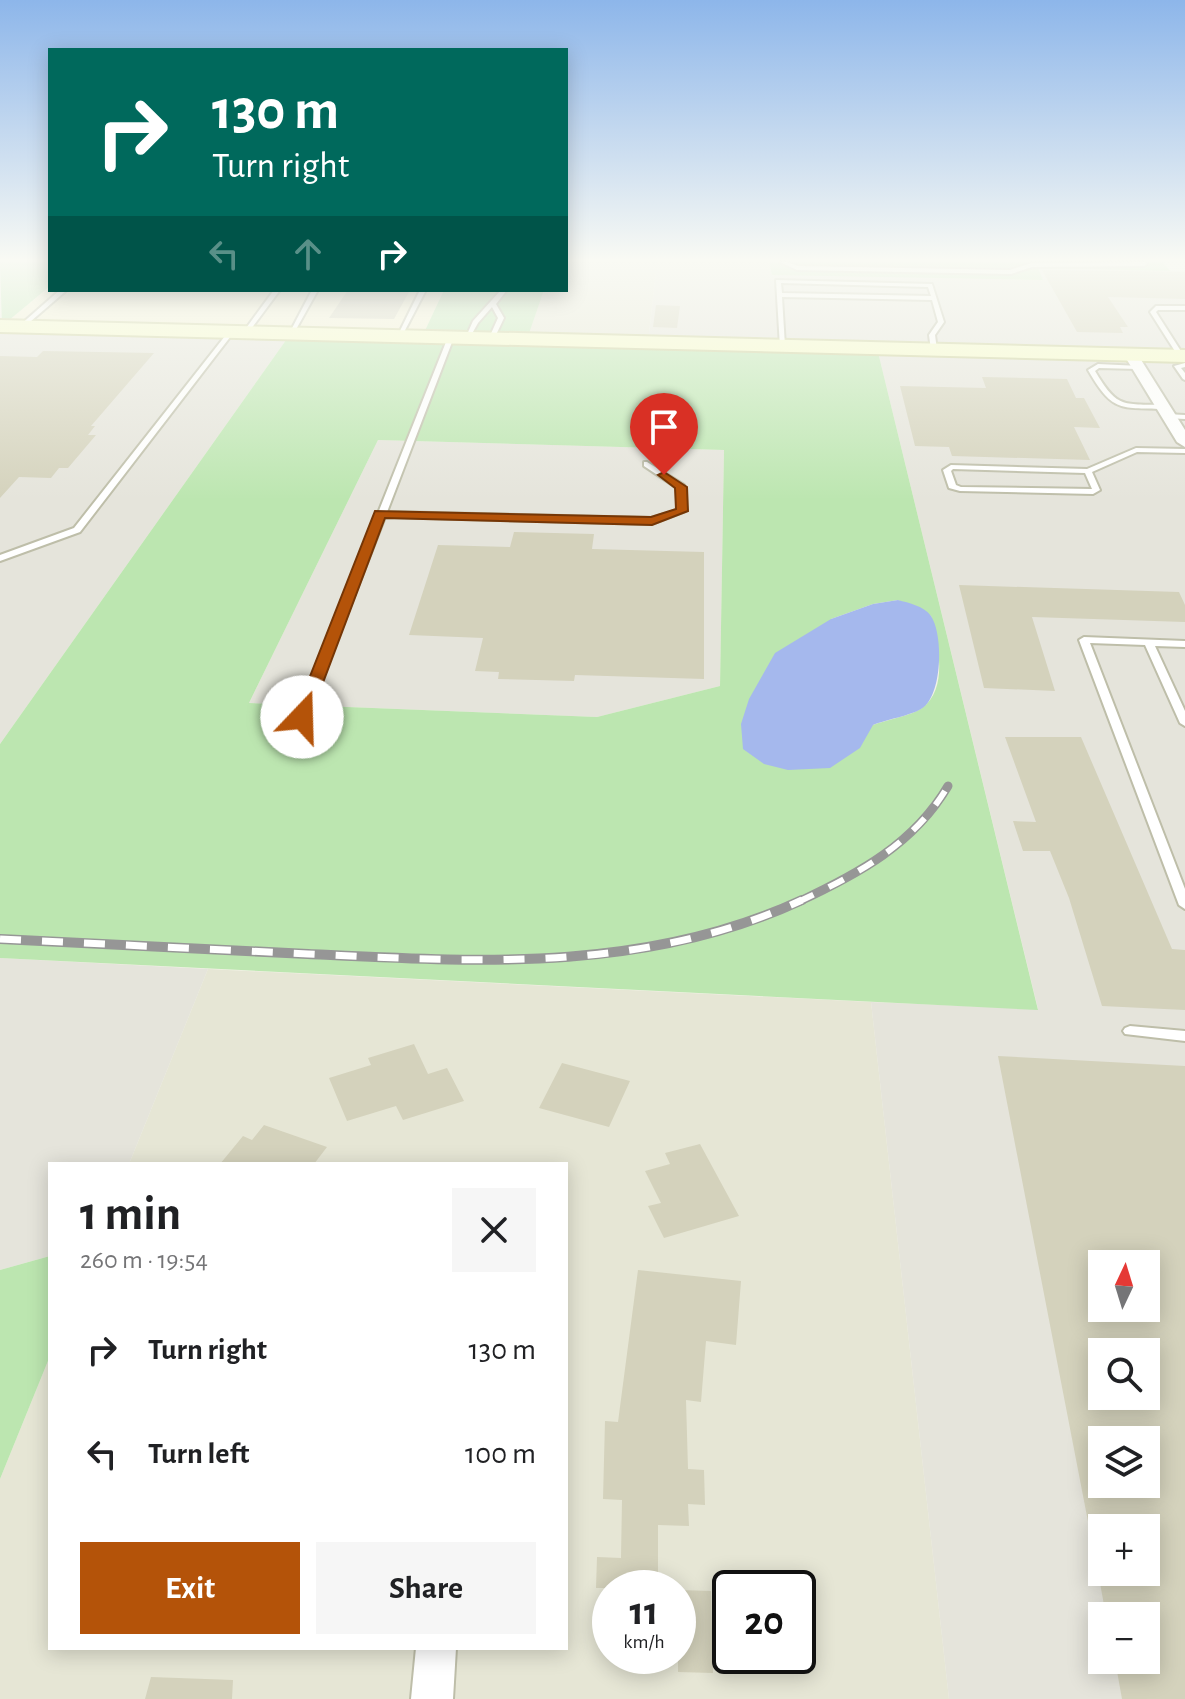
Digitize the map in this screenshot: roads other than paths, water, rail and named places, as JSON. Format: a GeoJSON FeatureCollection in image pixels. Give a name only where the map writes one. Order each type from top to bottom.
{"type":"FeatureCollection","features":[{"type":"Feature","properties":{"kind":"street"},"geometry":{"type":"LineString","coordinates":[[611,341],[934,350],[1134,361],[1184,359]]}},
{"type":"Feature","properties":{"kind":"street"},"geometry":{"type":"LineString","coordinates":[[1134,361],[1173,413],[1185,442]]}},
{"type":"Feature","properties":{"kind":"street"},"geometry":{"type":"LineString","coordinates":[[432,1699],[436,1650]]}},
{"type":"Feature","properties":{"kind":"lane"},"geometry":{"type":"LineString","coordinates":[[0,558],[77,530],[231,341]]}},
{"type":"Feature","properties":{"kind":"lane"},"geometry":{"type":"LineString","coordinates":[[302,717],[380,514],[458,341]]}},
{"type":"Feature","properties":{"kind":"lane"},"geometry":{"type":"LineString","coordinates":[[782,341],[782,346]]}},
{"type":"Feature","properties":{"kind":"lane"},"geometry":{"type":"LineString","coordinates":[[933,341],[934,350]]}},
{"type":"Feature","properties":{"kind":"lane"},"geometry":{"type":"LineString","coordinates":[[1172,341],[1184,359],[1177,366],[1185,378]]}},
{"type":"Feature","properties":{"kind":"lane"},"geometry":{"type":"LineString","coordinates":[[1134,361],[1098,366],[1091,370],[1109,401],[1173,413]]}},
{"type":"Feature","properties":{"kind":"lane"},"geometry":{"type":"LineString","coordinates":[[1088,471],[1096,490],[1093,492],[960,489],[952,486],[947,470],[951,467],[1088,471],[1136,450],[1185,451]]}},
{"type":"Feature","properties":{"kind":"lane"},"geometry":{"type":"LineString","coordinates":[[380,514],[652,521],[682,511],[681,487],[647,464]]}},
{"type":"Feature","properties":{"kind":"lane"},"geometry":{"type":"LineString","coordinates":[[1185,644],[1084,640],[1185,905]]}},
{"type":"Feature","properties":{"kind":"lane"},"geometry":{"type":"LineString","coordinates":[[1148,642],[1181,707],[1185,723]]}},
{"type":"Feature","properties":{"kind":"lane"},"geometry":{"type":"LineString","coordinates":[[1130,1031],[1185,1036]]}},
{"type":"Feature","properties":{"kind":"water"},"geometry":{"type":"Polygon","coordinates":[[[898,600],[916,605],[931,616],[938,637],[937,680],[928,702],[921,709],[873,725],[860,748],[830,768],[788,770],[764,764],[743,749],[741,724],[749,699],[775,653],[831,619],[873,604],[898,600]]]}},
{"type":"Feature","properties":{"kind":"railway"},"geometry":{"type":"LineString","coordinates":[[802,900],[863,868],[901,841],[919,825],[948,786]]}},
{"type":"Feature","properties":{"kind":"railway"},"geometry":{"type":"LineString","coordinates":[[0,939],[371,957],[497,960],[560,957],[621,951],[682,940],[743,924],[802,900]]}},
{"type":"Feature","properties":{"kind":"railway"},"geometry":{"type":"LineString","coordinates":[[798,902],[802,900]]}}]}
